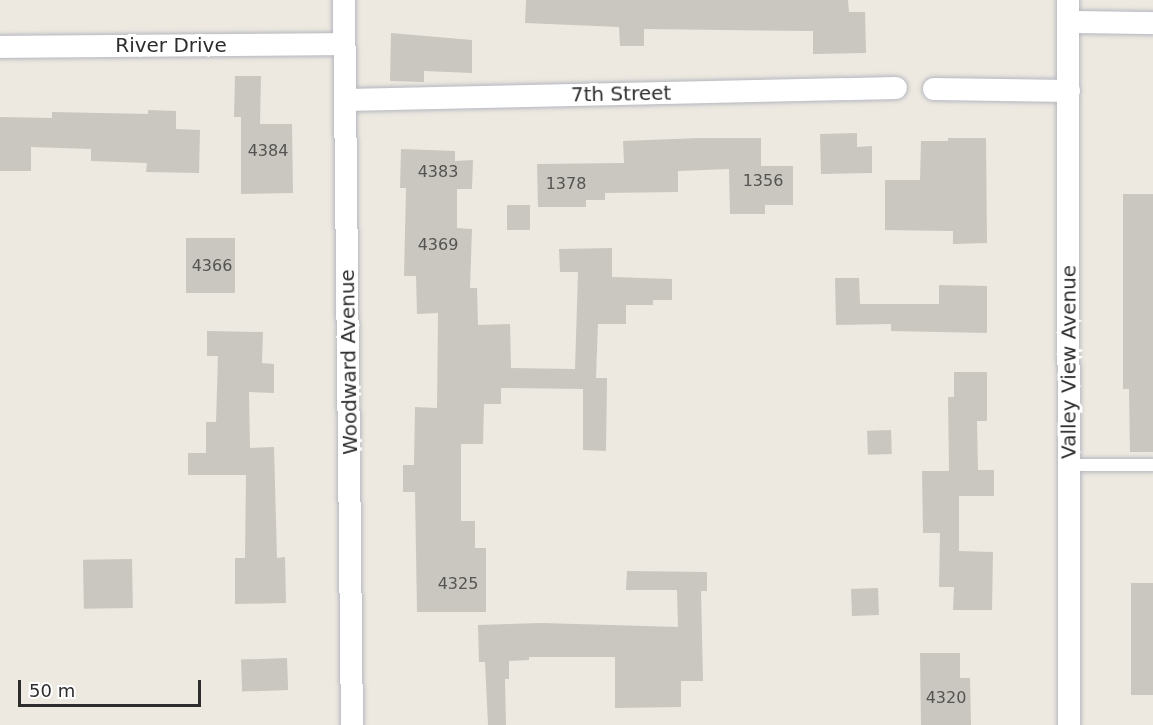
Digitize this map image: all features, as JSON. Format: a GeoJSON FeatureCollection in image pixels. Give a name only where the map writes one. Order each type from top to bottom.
{"type":"FeatureCollection","features":[{"type":"Feature","properties":{"kind":"street","name":"Woodward Avenue"},"geometry":{"type":"LineString","coordinates":[[344,0],[352,725]]}},
{"type":"Feature","properties":{"kind":"street"},"geometry":{"type":"LineString","coordinates":[[1068,11],[1153,22]]}},
{"type":"Feature","properties":{"kind":"street","name":"Valley View Avenue"},"geometry":{"type":"LineString","coordinates":[[1068,11],[1069,725]]}},
{"type":"Feature","properties":{"kind":"street","name":"River Drive"},"geometry":{"type":"LineString","coordinates":[[0,47],[343,44]]}},
{"type":"Feature","properties":{"kind":"street","name":"7th Street"},"geometry":{"type":"LineString","coordinates":[[346,100],[896,88]]}},
{"type":"Feature","properties":{"kind":"street"},"geometry":{"type":"LineString","coordinates":[[934,89],[1069,91]]}},
{"type":"Feature","properties":{"kind":"lane"},"geometry":{"type":"LineString","coordinates":[[1069,465],[1153,465]]}},
{"type":"Feature","properties":{"kind":"building"},"geometry":{"type":"Polygon","coordinates":[[[526,0],[848,0],[849,12],[865,12],[866,53],[813,54],[813,31],[644,29],[644,46],[620,46],[619,27],[525,23],[526,0]]]}},
{"type":"Feature","properties":{"kind":"building"},"geometry":{"type":"Polygon","coordinates":[[[391,33],[472,40],[472,73],[424,71],[424,82],[390,81],[391,33]]]}},
{"type":"Feature","properties":{"kind":"building"},"geometry":{"type":"Polygon","coordinates":[[[235,76],[261,76],[260,124],[292,124],[293,193],[241,194],[241,117],[234,117],[235,76]]]}},
{"type":"Feature","properties":{"kind":"building"},"geometry":{"type":"Polygon","coordinates":[[[148,110],[176,111],[176,129],[200,130],[199,173],[146,172],[147,163],[91,161],[91,149],[31,147],[31,171],[0,171],[0,117],[52,118],[52,112],[148,114],[148,110]]]}},
{"type":"Feature","properties":{"kind":"building"},"geometry":{"type":"Polygon","coordinates":[[[857,133],[857,147],[872,146],[872,173],[821,174],[820,134],[857,133]]]}},
{"type":"Feature","properties":{"kind":"building"},"geometry":{"type":"Polygon","coordinates":[[[761,138],[761,166],[793,166],[793,205],[765,205],[765,214],[730,214],[729,169],[678,171],[678,192],[605,193],[605,200],[586,200],[586,207],[538,207],[537,164],[624,163],[623,141],[761,138]]]}},
{"type":"Feature","properties":{"kind":"building"},"geometry":{"type":"Polygon","coordinates":[[[948,138],[986,138],[987,243],[953,244],[953,231],[885,230],[885,180],[920,180],[921,141],[948,141],[948,138]]]}},
{"type":"Feature","properties":{"kind":"building"},"geometry":{"type":"Polygon","coordinates":[[[401,149],[455,151],[455,161],[473,160],[472,189],[457,189],[457,228],[472,229],[470,288],[477,288],[478,325],[510,324],[511,368],[575,369],[578,272],[560,272],[559,249],[612,248],[612,277],[672,279],[672,300],[653,300],[653,305],[626,305],[626,324],[598,324],[596,378],[607,378],[606,451],[583,450],[583,389],[501,388],[501,404],[484,404],[483,444],[461,444],[461,521],[475,521],[475,548],[486,548],[486,612],[417,612],[415,492],[403,492],[403,465],[414,465],[415,407],[437,408],[438,313],[417,314],[416,276],[404,276],[406,188],[400,188],[401,149]]]}},
{"type":"Feature","properties":{"kind":"building"},"geometry":{"type":"Polygon","coordinates":[[[1123,194],[1153,194],[1153,452],[1130,452],[1129,389],[1123,389],[1123,194]]]}},
{"type":"Feature","properties":{"kind":"building"},"geometry":{"type":"Polygon","coordinates":[[[507,205],[530,205],[530,230],[507,230],[507,205]]]}},
{"type":"Feature","properties":{"kind":"building"},"geometry":{"type":"Polygon","coordinates":[[[186,238],[235,238],[235,293],[186,293],[186,238]]]}},
{"type":"Feature","properties":{"kind":"building"},"geometry":{"type":"Polygon","coordinates":[[[835,278],[859,278],[860,304],[939,304],[939,285],[987,286],[987,333],[891,331],[891,324],[836,325],[835,278]]]}},
{"type":"Feature","properties":{"kind":"building"},"geometry":{"type":"Polygon","coordinates":[[[207,331],[263,332],[262,363],[274,364],[274,393],[249,392],[250,448],[274,447],[277,558],[285,557],[286,603],[235,604],[235,558],[245,558],[246,475],[188,475],[188,453],[206,453],[206,422],[216,422],[218,356],[207,356],[207,331]]]}},
{"type":"Feature","properties":{"kind":"building"},"geometry":{"type":"Polygon","coordinates":[[[954,372],[987,372],[987,421],[977,421],[978,470],[994,470],[994,496],[959,496],[959,551],[993,552],[992,610],[953,610],[954,587],[939,587],[940,533],[923,533],[922,471],[949,471],[948,397],[954,397],[954,372]]]}},
{"type":"Feature","properties":{"kind":"building"},"geometry":{"type":"Polygon","coordinates":[[[891,430],[892,454],[868,455],[867,431],[891,430]]]}},
{"type":"Feature","properties":{"kind":"building"},"geometry":{"type":"Polygon","coordinates":[[[132,559],[133,608],[84,609],[83,560],[132,559]]]}},
{"type":"Feature","properties":{"kind":"building"},"geometry":{"type":"Polygon","coordinates":[[[627,571],[707,572],[707,591],[701,591],[703,681],[681,681],[681,707],[615,708],[615,657],[529,657],[529,660],[509,661],[509,679],[505,679],[506,725],[488,725],[485,662],[479,662],[478,625],[542,623],[678,627],[677,590],[626,590],[627,571]]]}},
{"type":"Feature","properties":{"kind":"building"},"geometry":{"type":"Polygon","coordinates":[[[1131,583],[1153,583],[1153,695],[1131,695],[1131,583]]]}},
{"type":"Feature","properties":{"kind":"building"},"geometry":{"type":"Polygon","coordinates":[[[878,588],[879,615],[852,616],[851,589],[878,588]]]}},
{"type":"Feature","properties":{"kind":"building"},"geometry":{"type":"Polygon","coordinates":[[[920,653],[960,653],[960,678],[970,678],[971,725],[921,725],[920,653]]]}},
{"type":"Feature","properties":{"kind":"building"},"geometry":{"type":"Polygon","coordinates":[[[287,658],[288,690],[242,692],[241,660],[287,658]]]}}]}
